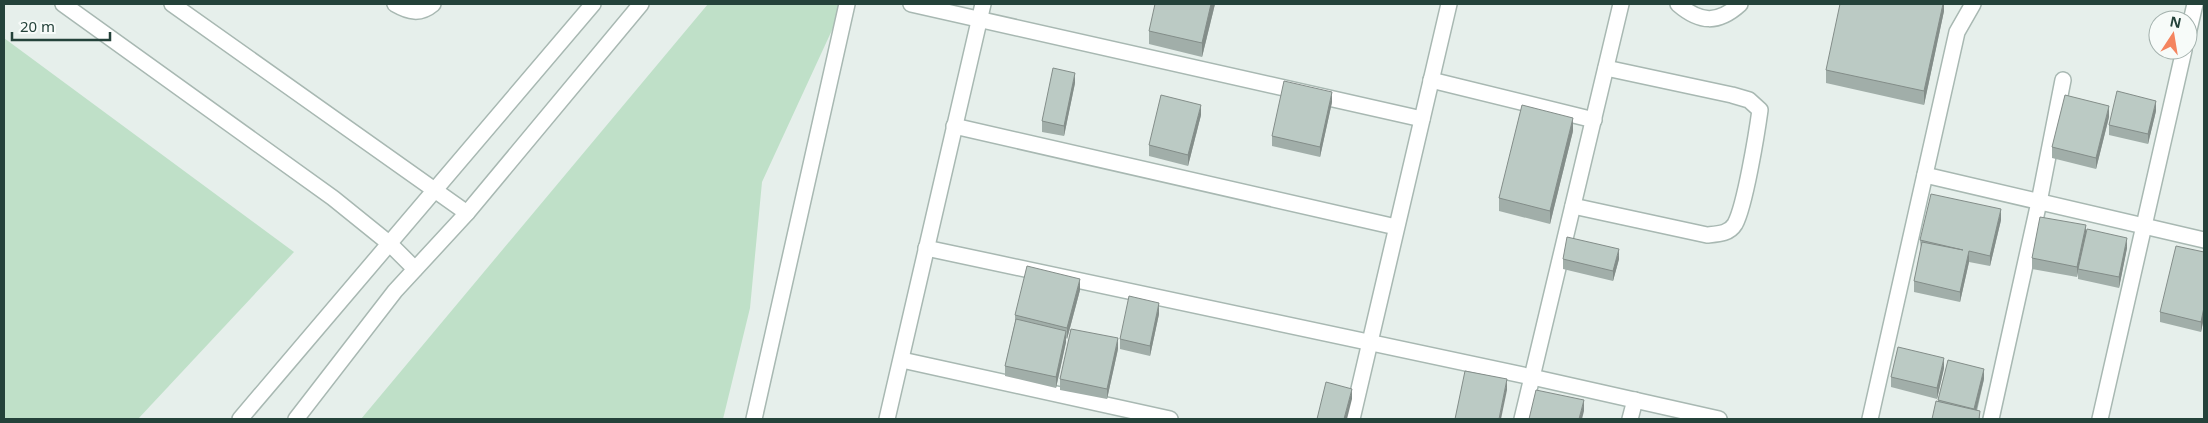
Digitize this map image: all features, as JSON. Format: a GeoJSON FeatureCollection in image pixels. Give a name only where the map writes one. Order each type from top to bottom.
{"type":"FeatureCollection","features":[{"type":"Feature","properties":{"kind":"street"},"geometry":{"type":"LineString","coordinates":[[63,4],[334,198],[390,244],[415,269]]}},
{"type":"Feature","properties":{"kind":"street"},"geometry":{"type":"LineString","coordinates":[[172,4],[434,192],[467,213]]}},
{"type":"Feature","properties":{"kind":"street"},"geometry":{"type":"LineString","coordinates":[[395,4],[412,12],[425,10],[433,4]]}},
{"type":"Feature","properties":{"kind":"street"},"geometry":{"type":"LineString","coordinates":[[240,419],[593,4]]}},
{"type":"Feature","properties":{"kind":"street"},"geometry":{"type":"LineString","coordinates":[[296,419],[395,291],[467,213],[641,4]]}},
{"type":"Feature","properties":{"kind":"street"},"geometry":{"type":"LineString","coordinates":[[754,419],[846,4]]}},
{"type":"Feature","properties":{"kind":"street"},"geometry":{"type":"LineString","coordinates":[[911,4],[1422,119]]}},
{"type":"Feature","properties":{"kind":"street"},"geometry":{"type":"LineString","coordinates":[[887,419],[983,4]]}},
{"type":"Feature","properties":{"kind":"street"},"geometry":{"type":"LineString","coordinates":[[1352,419],[1449,4]]}},
{"type":"Feature","properties":{"kind":"street"},"geometry":{"type":"LineString","coordinates":[[1522,419],[1621,4]]}},
{"type":"Feature","properties":{"kind":"street"},"geometry":{"type":"LineString","coordinates":[[1678,4],[1701,18],[1717,20],[1730,13],[1740,4]]}},
{"type":"Feature","properties":{"kind":"street"},"geometry":{"type":"LineString","coordinates":[[1870,419],[1957,32],[1972,4]]}},
{"type":"Feature","properties":{"kind":"street"},"geometry":{"type":"LineString","coordinates":[[2100,419],[2182,60]]}},
{"type":"Feature","properties":{"kind":"street"},"geometry":{"type":"LineString","coordinates":[[1573,206],[1707,235],[1723,234],[1734,225],[1740,209],[1760,110],[1749,100],[1732,95],[1606,68]]}},
{"type":"Feature","properties":{"kind":"street"},"geometry":{"type":"LineString","coordinates":[[1431,80],[1594,120]]}},
{"type":"Feature","properties":{"kind":"street"},"geometry":{"type":"LineString","coordinates":[[1991,419],[2039,202],[2063,80]]}},
{"type":"Feature","properties":{"kind":"street"},"geometry":{"type":"LineString","coordinates":[[954,126],[1396,228]]}},
{"type":"Feature","properties":{"kind":"street"},"geometry":{"type":"LineString","coordinates":[[1925,175],[2204,240]]}},
{"type":"Feature","properties":{"kind":"street"},"geometry":{"type":"LineString","coordinates":[[926,248],[1532,376],[1719,419]]}},
{"type":"Feature","properties":{"kind":"street"},"geometry":{"type":"LineString","coordinates":[[902,360],[1170,419]]}},
{"type":"Feature","properties":{"kind":"street"},"geometry":{"type":"LineString","coordinates":[[1630,419],[1635,400]]}},
{"type":"Feature","properties":{"kind":"green space"},"geometry":{"type":"Polygon","coordinates":[[[708,4],[844,4],[762,182],[750,308],[723,419],[361,419],[708,4]]]}},
{"type":"Feature","properties":{"kind":"green space"},"geometry":{"type":"Polygon","coordinates":[[[4,38],[294,252],[138,419],[4,419],[4,38]]]}},
{"type":"Feature","properties":{"kind":"building"},"geometry":{"type":"Polygon","coordinates":[[[1155,4],[1211,4],[1202,43],[1149,31],[1155,4]]]}},
{"type":"Feature","properties":{"kind":"building"},"geometry":{"type":"Polygon","coordinates":[[[1840,4],[1943,4],[1924,91],[1826,70],[1840,4]]]}},
{"type":"Feature","properties":{"kind":"building"},"geometry":{"type":"Polygon","coordinates":[[[1053,68],[1075,73],[1064,126],[1042,121],[1053,68]]]}},
{"type":"Feature","properties":{"kind":"building"},"geometry":{"type":"Polygon","coordinates":[[[1284,81],[1332,92],[1320,147],[1272,136],[1284,81]]]}},
{"type":"Feature","properties":{"kind":"building"},"geometry":{"type":"Polygon","coordinates":[[[2117,91],[2156,101],[2148,134],[2109,125],[2117,91]]]}},
{"type":"Feature","properties":{"kind":"building"},"geometry":{"type":"Polygon","coordinates":[[[1161,95],[1201,105],[1188,155],[1149,145],[1161,95]]]}},
{"type":"Feature","properties":{"kind":"building"},"geometry":{"type":"Polygon","coordinates":[[[2065,95],[2109,106],[2096,158],[2052,147],[2065,95]]]}},
{"type":"Feature","properties":{"kind":"building"},"geometry":{"type":"Polygon","coordinates":[[[1522,105],[1573,118],[1550,211],[1499,198],[1522,105]]]}},
{"type":"Feature","properties":{"kind":"building"},"geometry":{"type":"Polygon","coordinates":[[[1931,194],[2001,209],[1990,256],[1969,251],[1960,292],[1914,281],[1922,242],[1963,250],[1920,240],[1931,194]]]}},
{"type":"Feature","properties":{"kind":"building"},"geometry":{"type":"Polygon","coordinates":[[[2040,217],[2086,225],[2077,267],[2032,258],[2040,217]]]}},
{"type":"Feature","properties":{"kind":"building"},"geometry":{"type":"Polygon","coordinates":[[[2087,229],[2127,238],[2119,277],[2078,269],[2087,229]]]}},
{"type":"Feature","properties":{"kind":"building"},"geometry":{"type":"Polygon","coordinates":[[[1567,237],[1619,249],[1613,271],[1563,259],[1567,237]]]}},
{"type":"Feature","properties":{"kind":"building"},"geometry":{"type":"Polygon","coordinates":[[[2176,246],[2204,252],[2204,307],[2201,322],[2160,312],[2176,246]]]}},
{"type":"Feature","properties":{"kind":"building"},"geometry":{"type":"Polygon","coordinates":[[[1027,266],[1080,279],[1067,328],[1015,315],[1027,266]]]}},
{"type":"Feature","properties":{"kind":"building"},"geometry":{"type":"Polygon","coordinates":[[[1129,296],[1159,303],[1150,346],[1120,339],[1129,296]]]}},
{"type":"Feature","properties":{"kind":"building"},"geometry":{"type":"Polygon","coordinates":[[[1016,319],[1066,331],[1056,377],[1005,366],[1016,319]]]}},
{"type":"Feature","properties":{"kind":"building"},"geometry":{"type":"Polygon","coordinates":[[[1071,329],[1118,338],[1107,389],[1060,379],[1071,329]]]}},
{"type":"Feature","properties":{"kind":"building"},"geometry":{"type":"Polygon","coordinates":[[[1898,347],[1944,358],[1937,388],[1891,377],[1898,347]]]}},
{"type":"Feature","properties":{"kind":"building"},"geometry":{"type":"Polygon","coordinates":[[[1948,360],[1984,369],[1974,409],[1938,400],[1948,360]]]}},
{"type":"Feature","properties":{"kind":"building"},"geometry":{"type":"Polygon","coordinates":[[[1465,371],[1507,379],[1499,419],[1455,419],[1465,371]]]}},
{"type":"Feature","properties":{"kind":"building"},"geometry":{"type":"Polygon","coordinates":[[[1326,382],[1352,389],[1344,419],[1317,419],[1326,382]]]}},
{"type":"Feature","properties":{"kind":"building"},"geometry":{"type":"Polygon","coordinates":[[[1536,390],[1584,400],[1579,419],[1529,419],[1536,390]]]}},
{"type":"Feature","properties":{"kind":"building"},"geometry":{"type":"Polygon","coordinates":[[[1936,401],[1980,411],[1979,419],[1932,419],[1936,401]]]}}]}
